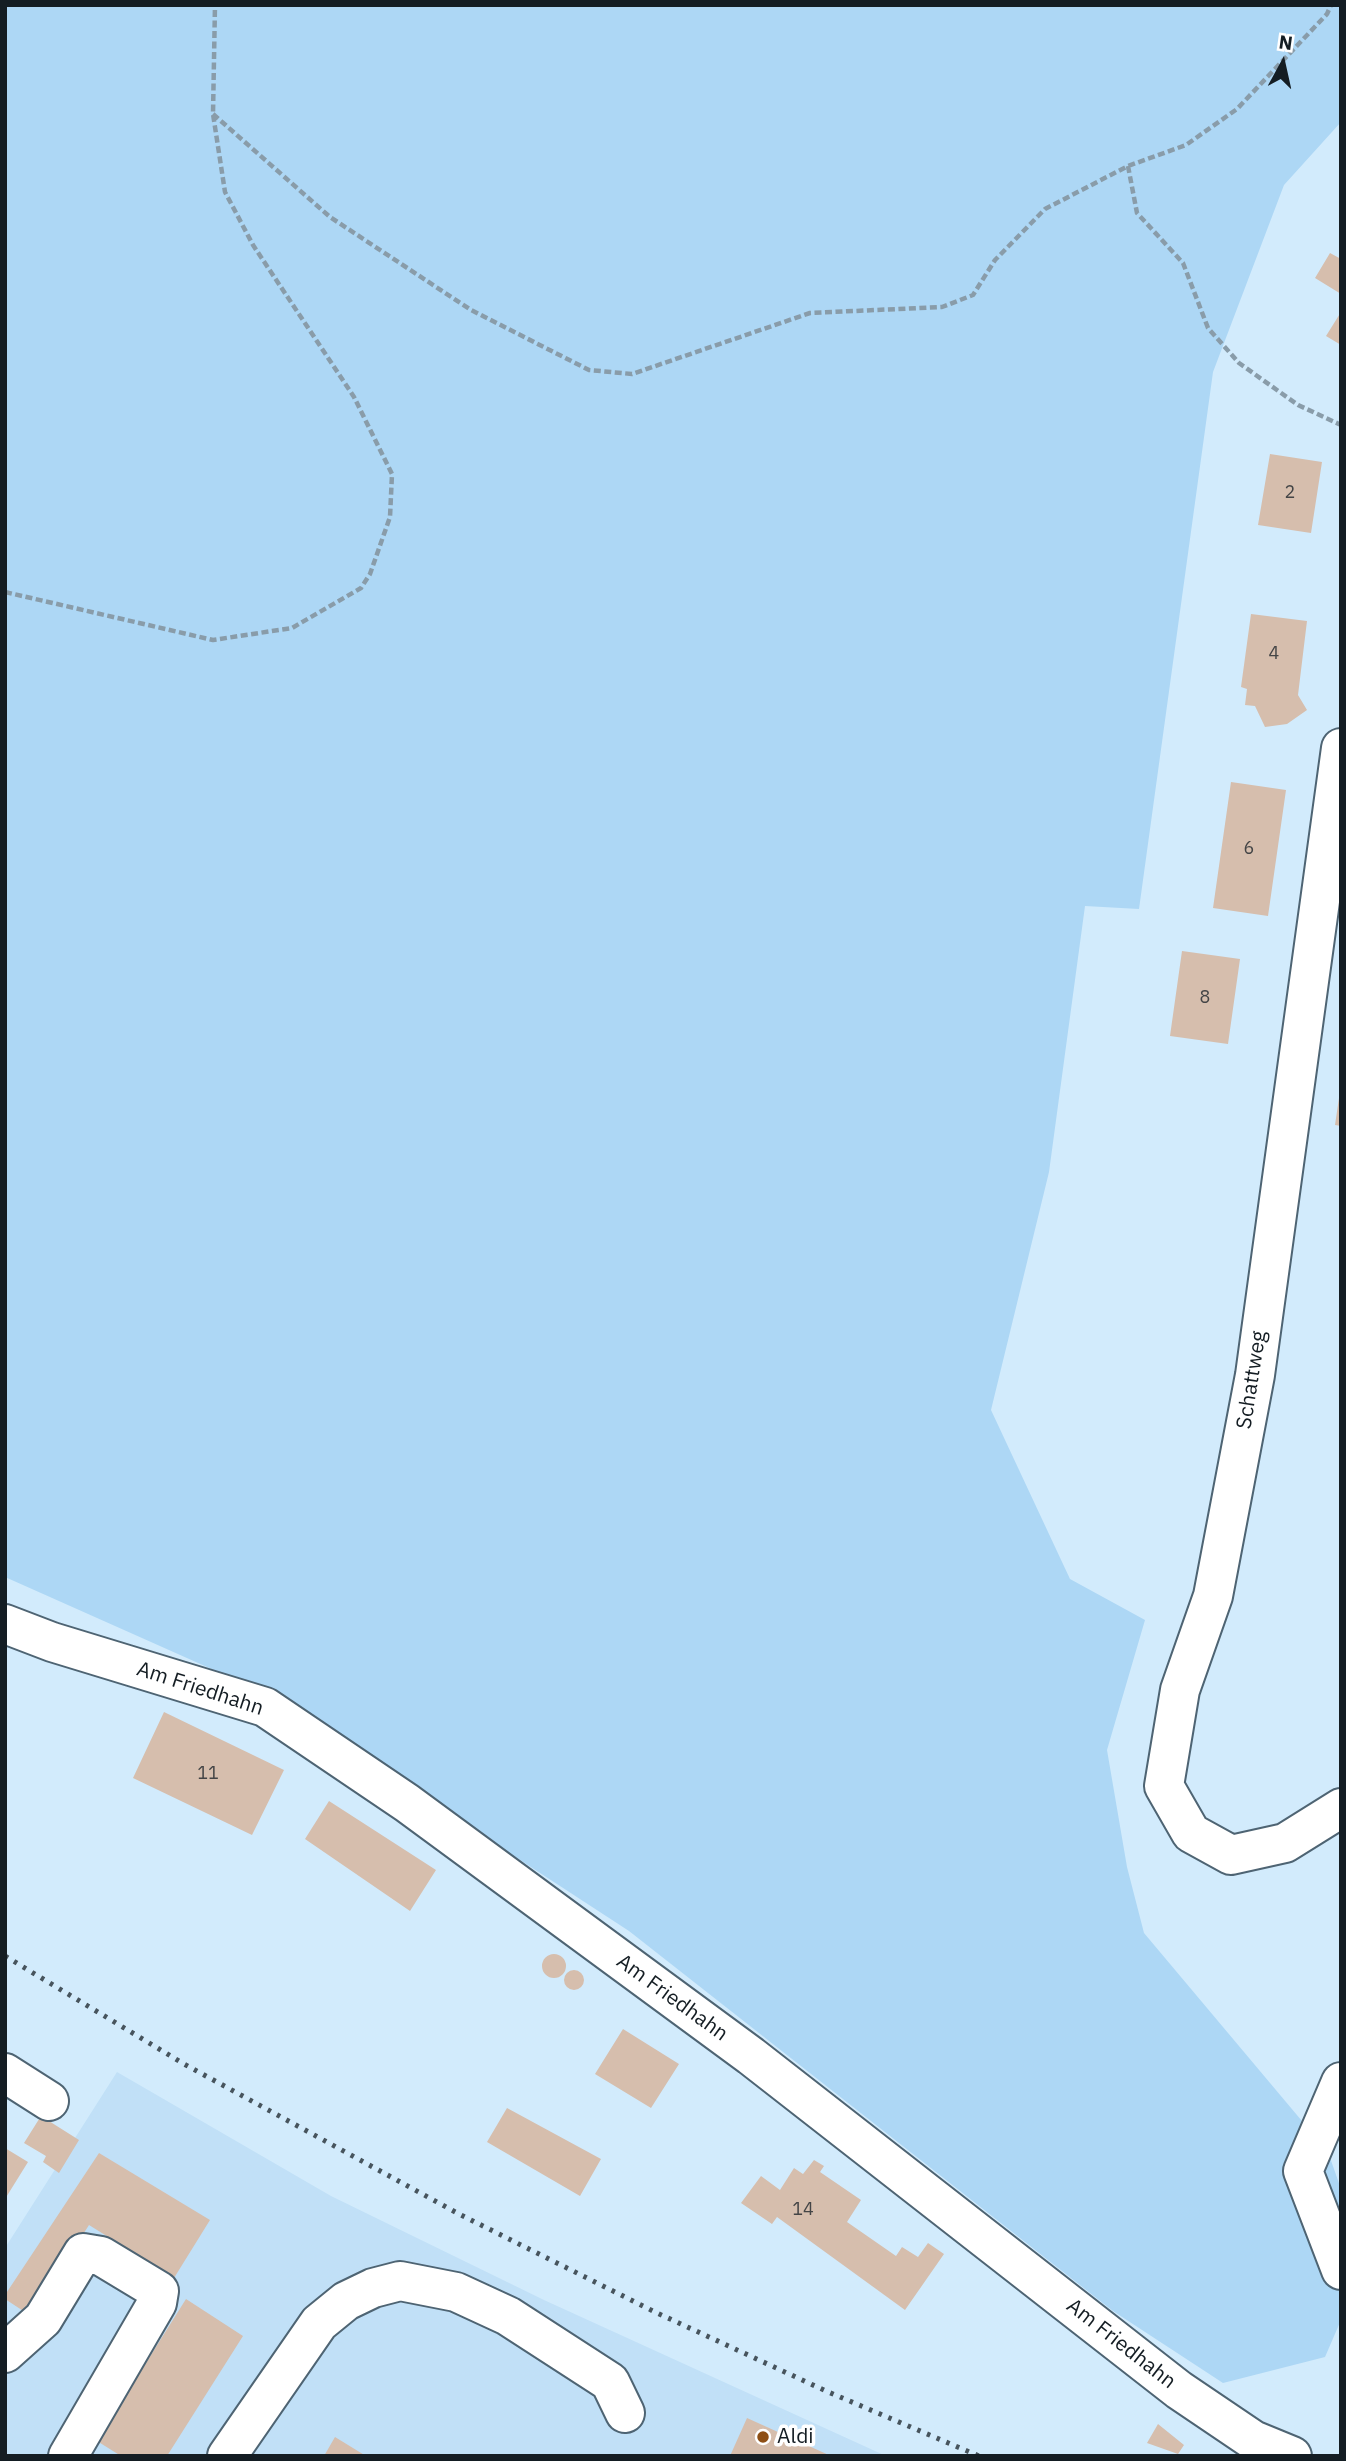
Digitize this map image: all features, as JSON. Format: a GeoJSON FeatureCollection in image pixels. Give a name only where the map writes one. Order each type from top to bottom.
{"type":"FeatureCollection","features":[{"type":"Feature","properties":{"kind":"street","name":"Schattweg"},"geometry":{"type":"LineString","coordinates":[[1341,748],[1255,1375],[1213,1596],[1180,1690],[1164,1786],[1191,1833],[1231,1855],[1285,1843],[1341,1808]]}},
{"type":"Feature","properties":{"kind":"street","name":"Am Friedhahn"},"geometry":{"type":"LineString","coordinates":[[5,1623],[52,1642],[265,1707],[407,1803],[751,2056],[1179,2390],[1253,2440],[1292,2456]]}},
{"type":"Feature","properties":{"kind":"street"},"geometry":{"type":"LineString","coordinates":[[5,2073],[49,2101]]}},
{"type":"Feature","properties":{"kind":"street"},"geometry":{"type":"LineString","coordinates":[[1341,2082],[1303,2171],[1341,2270]]}},
{"type":"Feature","properties":{"kind":"street"},"geometry":{"type":"LineString","coordinates":[[5,2353],[43,2319],[83,2253],[101,2256],[159,2291],[158,2302],[68,2456]]}},
{"type":"Feature","properties":{"kind":"street"},"geometry":{"type":"LineString","coordinates":[[227,2456],[319,2323],[346,2301],[373,2288],[400,2281],[456,2292],[508,2316],[610,2382],[625,2413]]}},
{"type":"Feature","properties":{"kind":"path"},"geometry":{"type":"LineString","coordinates":[[5,592],[213,640],[292,628],[361,588],[370,574],[390,517],[392,474],[354,397],[253,245],[225,192],[213,114],[215,5]]}},
{"type":"Feature","properties":{"kind":"path"},"geometry":{"type":"LineString","coordinates":[[213,114],[330,217],[471,310],[589,370],[632,374],[810,313],[942,307],[973,295],[995,260],[1045,209],[1128,166],[1186,145],[1237,109],[1327,14],[1331,5]]}},
{"type":"Feature","properties":{"kind":"path"},"geometry":{"type":"LineString","coordinates":[[1128,166],[1137,213],[1183,263],[1208,328],[1239,363],[1298,405],[1341,425]]}},
{"type":"Feature","properties":{"kind":"shaded area"},"geometry":{"type":"Polygon","coordinates":[[[5,5],[1341,5],[1341,122],[1284,185],[1213,372],[1139,909],[1085,906],[1049,1172],[991,1410],[1070,1579],[1145,1620],[1107,1750],[1127,1867],[1144,1933],[1328,2152],[1341,2189],[1341,2320],[1325,2357],[1223,2383],[1113,2311],[629,1931],[261,1691],[5,1577],[5,5]]]}},
{"type":"Feature","properties":{"kind":"shaded area"},"geometry":{"type":"Polygon","coordinates":[[[117,2072],[331,2196],[544,2300],[886,2456],[5,2456],[5,2248],[117,2072]]]}},
{"type":"Feature","properties":{"kind":"building"},"geometry":{"type":"Polygon","coordinates":[[[1330,253],[1341,259],[1341,294],[1315,278],[1330,253]]]}},
{"type":"Feature","properties":{"kind":"building"},"geometry":{"type":"Polygon","coordinates":[[[1341,312],[1341,345],[1326,336],[1341,312]]]}},
{"type":"Feature","properties":{"kind":"building"},"geometry":{"type":"Polygon","coordinates":[[[1270,454],[1322,462],[1311,533],[1258,525],[1270,454]]]}},
{"type":"Feature","properties":{"kind":"building"},"geometry":{"type":"Polygon","coordinates":[[[1251,614],[1307,621],[1298,695],[1307,710],[1287,724],[1265,727],[1255,706],[1245,705],[1247,689],[1241,687],[1251,614]]]}},
{"type":"Feature","properties":{"kind":"building"},"geometry":{"type":"Polygon","coordinates":[[[1231,782],[1286,790],[1268,916],[1213,908],[1231,782]]]}},
{"type":"Feature","properties":{"kind":"building"},"geometry":{"type":"Polygon","coordinates":[[[1182,951],[1240,959],[1228,1044],[1170,1036],[1182,951]]]}},
{"type":"Feature","properties":{"kind":"building"},"geometry":{"type":"Polygon","coordinates":[[[1339,1098],[1341,1099],[1341,1126],[1335,1125],[1339,1098]]]}},
{"type":"Feature","properties":{"kind":"building"},"geometry":{"type":"Polygon","coordinates":[[[164,1712],[284,1770],[252,1835],[133,1778],[164,1712]]]}},
{"type":"Feature","properties":{"kind":"building"},"geometry":{"type":"Polygon","coordinates":[[[329,1801],[436,1870],[410,1911],[305,1839],[329,1801]]]}},
{"type":"Feature","properties":{"kind":"building"},"geometry":{"type":"Polygon","coordinates":[[[554,1954],[565,1961],[566,1966],[559,1977],[554,1978],[543,1971],[542,1966],[549,1955],[554,1954]]]}},
{"type":"Feature","properties":{"kind":"building"},"geometry":{"type":"Polygon","coordinates":[[[574,1970],[581,1973],[584,1980],[581,1987],[574,1990],[567,1987],[564,1980],[567,1973],[574,1970]]]}},
{"type":"Feature","properties":{"kind":"building"},"geometry":{"type":"Polygon","coordinates":[[[623,2029],[679,2064],[651,2108],[595,2074],[623,2029]]]}},
{"type":"Feature","properties":{"kind":"building"},"geometry":{"type":"Polygon","coordinates":[[[507,2108],[601,2159],[580,2196],[487,2142],[507,2108]]]}},
{"type":"Feature","properties":{"kind":"building"},"geometry":{"type":"Polygon","coordinates":[[[41,2116],[79,2140],[59,2173],[43,2162],[46,2156],[24,2143],[41,2116]]]}},
{"type":"Feature","properties":{"kind":"building"},"geometry":{"type":"Polygon","coordinates":[[[5,2148],[28,2162],[5,2199],[5,2148]]]}},
{"type":"Feature","properties":{"kind":"building"},"geometry":{"type":"Polygon","coordinates":[[[99,2153],[210,2220],[174,2278],[89,2225],[31,2316],[5,2299],[5,2295],[99,2153]]]}},
{"type":"Feature","properties":{"kind":"building"},"geometry":{"type":"Polygon","coordinates":[[[814,2160],[824,2166],[820,2172],[861,2200],[847,2222],[896,2256],[902,2247],[918,2257],[928,2243],[944,2254],[905,2310],[777,2217],[772,2224],[741,2203],[761,2176],[780,2190],[794,2168],[803,2174],[814,2160]]]}},
{"type":"Feature","properties":{"kind":"building"},"geometry":{"type":"Polygon","coordinates":[[[186,2299],[243,2336],[167,2456],[121,2456],[97,2441],[186,2299]]]}},
{"type":"Feature","properties":{"kind":"building","name":"Aldi"},"geometry":{"type":"Polygon","coordinates":[[[747,2418],[831,2456],[730,2456],[747,2418]]]}},
{"type":"Feature","properties":{"kind":"building"},"geometry":{"type":"Polygon","coordinates":[[[1158,2424],[1184,2445],[1178,2454],[1147,2443],[1158,2424]]]}},
{"type":"Feature","properties":{"kind":"building"},"geometry":{"type":"Polygon","coordinates":[[[335,2437],[366,2456],[324,2456],[335,2437]]]}},
{"type":"Feature","properties":{"kind":"railway"},"geometry":{"type":"LineString","coordinates":[[5,1956],[184,2064],[459,2214],[655,2312],[826,2391],[979,2456]]}},
{"type":"Feature","properties":{"kind":"place","name":"Aldi"},"geometry":{"type":"Point","coordinates":[763,2437]}}]}
